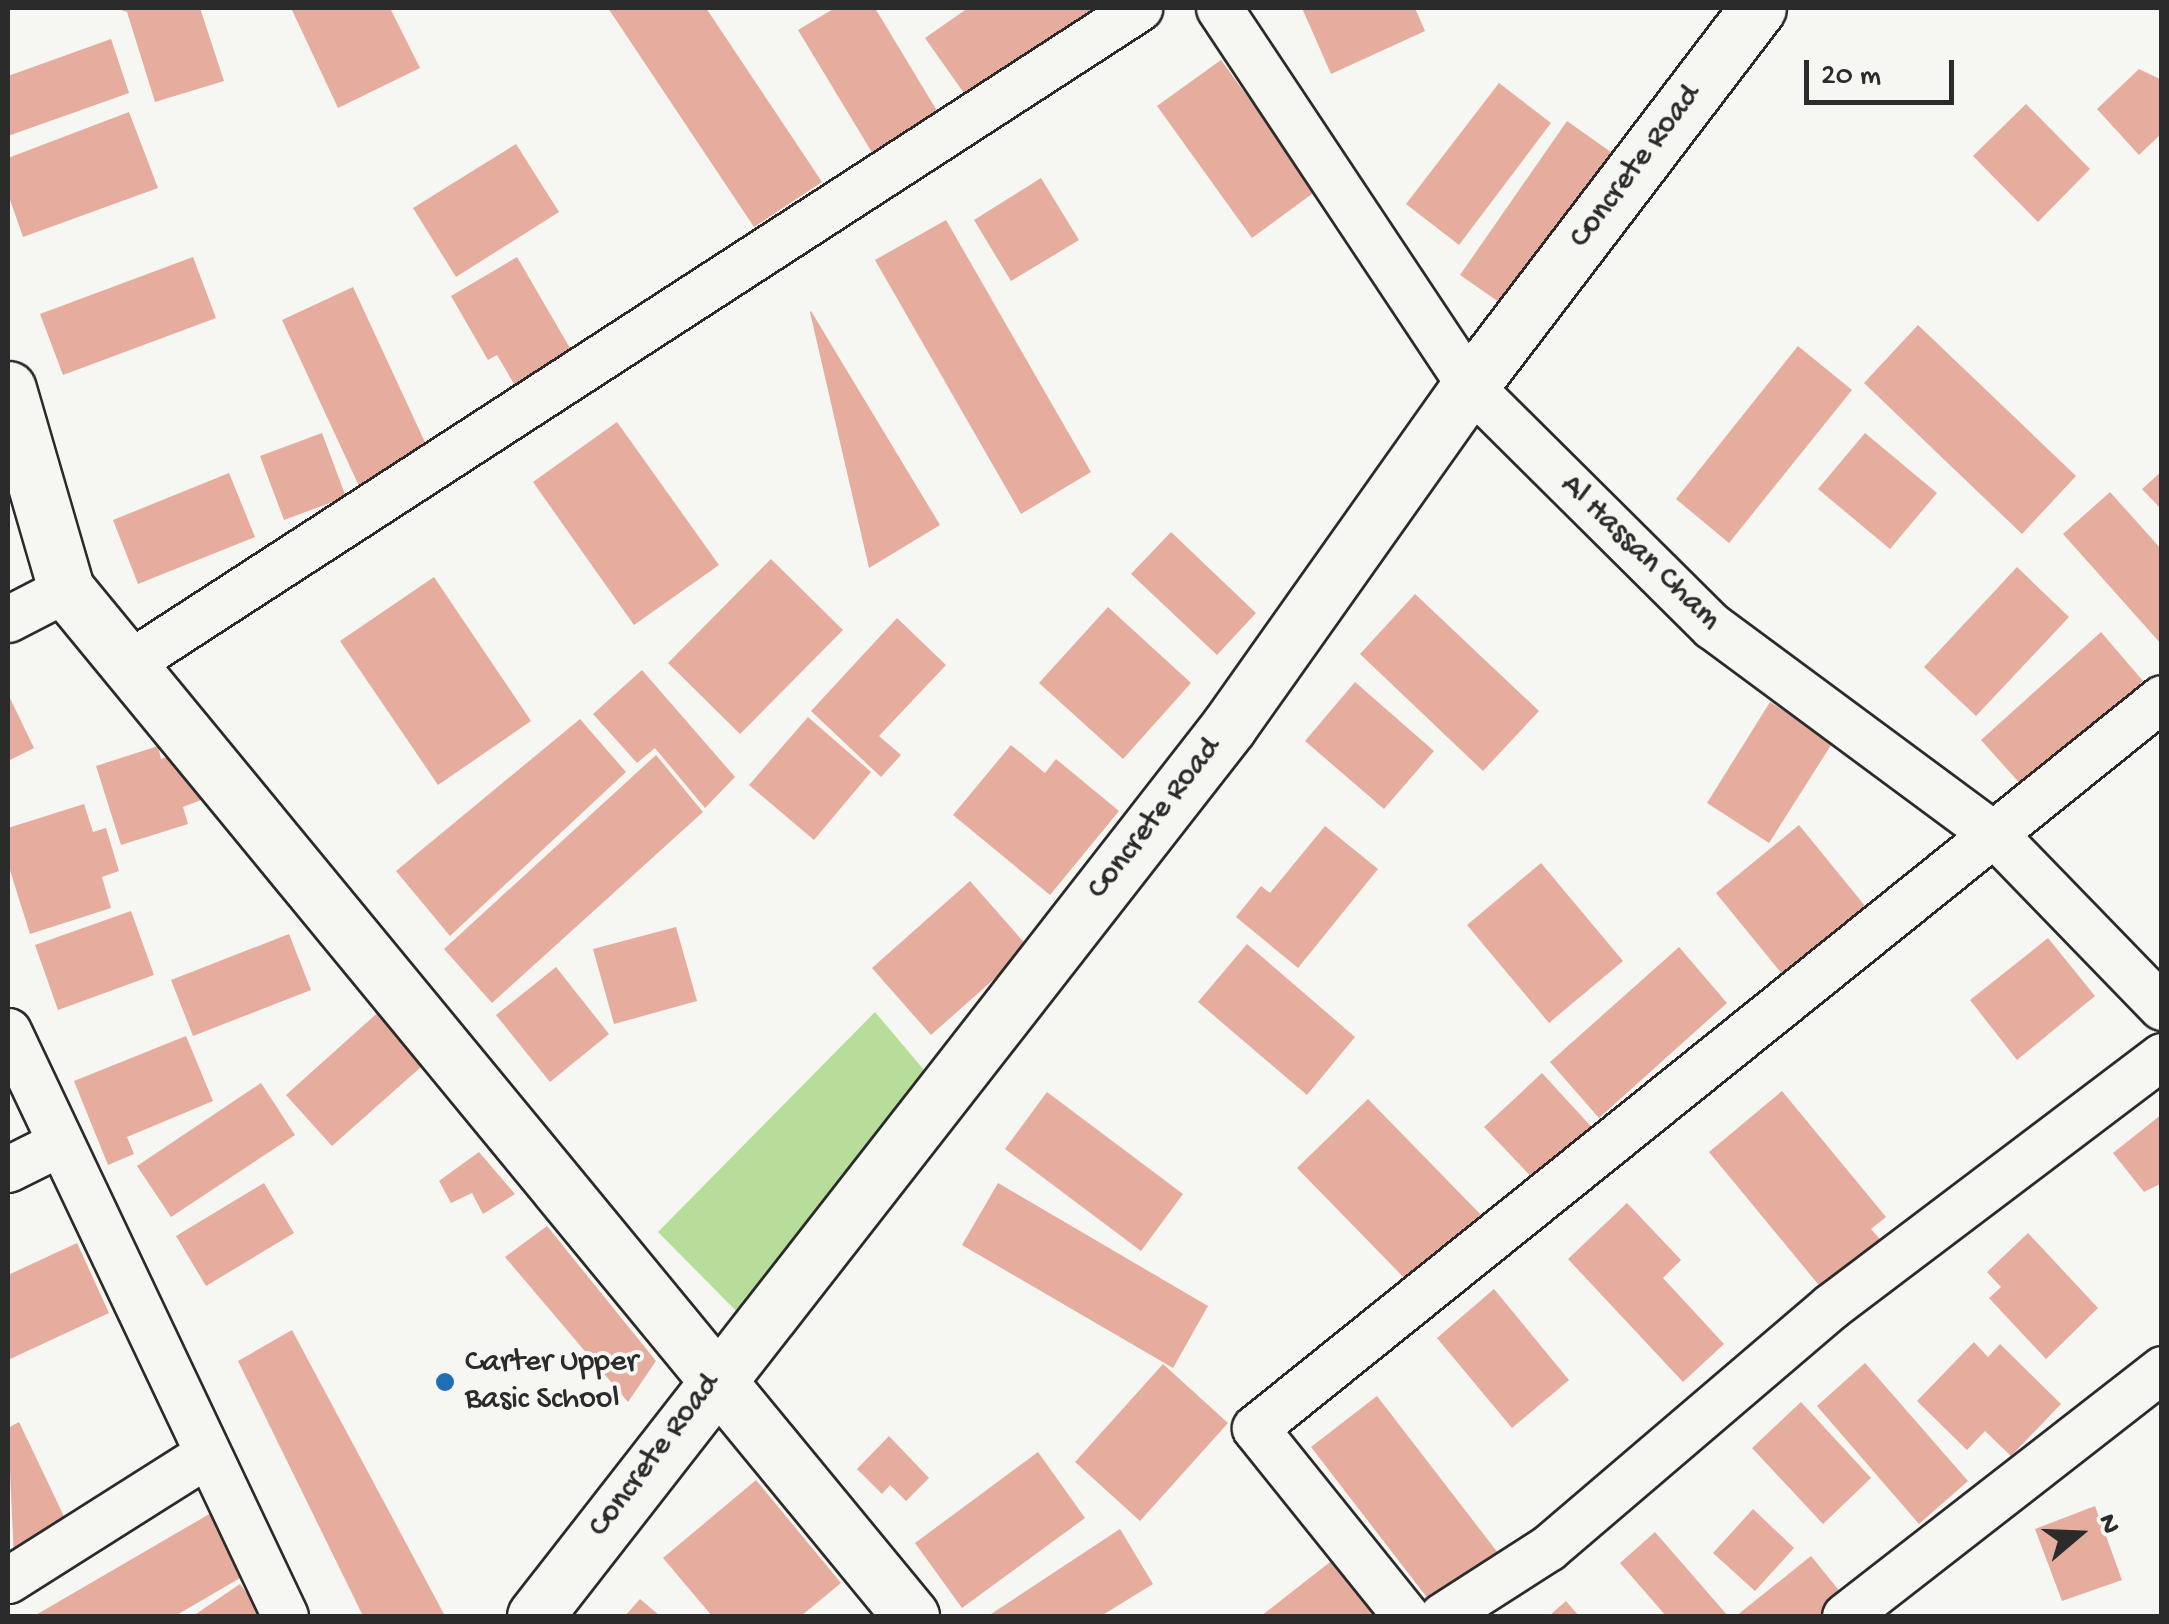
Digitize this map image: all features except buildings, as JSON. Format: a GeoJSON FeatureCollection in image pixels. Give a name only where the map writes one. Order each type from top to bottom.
{"type":"FeatureCollection","features":[{"type":"Feature","properties":{"kind":"street"},"geometry":{"type":"LineString","coordinates":[[131,662],[1139,8]]}},
{"type":"Feature","properties":{"kind":"street","name":"Al Hassan Cham"},"geometry":{"type":"LineString","coordinates":[[1219,8],[1470,386],[1712,626],[1996,836],[2162,1007]]}},
{"type":"Feature","properties":{"kind":"street","name":"Concrete Road"},"geometry":{"type":"LineString","coordinates":[[535,1616],[715,1375],[1229,726],[1470,386],[1758,8]]}},
{"type":"Feature","properties":{"kind":"street"},"geometry":{"type":"LineString","coordinates":[[8,389],[66,589],[131,662],[911,1616]]}},
{"type":"Feature","properties":{"kind":"street"},"geometry":{"type":"LineString","coordinates":[[8,618],[66,589]]}},
{"type":"Feature","properties":{"kind":"street"},"geometry":{"type":"LineString","coordinates":[[1406,1616],[1256,1428],[1996,836],[2162,698]]}},
{"type":"Feature","properties":{"kind":"street"},"geometry":{"type":"LineString","coordinates":[[8,1030],[284,1616]]}},
{"type":"Feature","properties":{"kind":"street"},"geometry":{"type":"LineString","coordinates":[[1442,1616],[1548,1548],[1830,1307],[2162,1056]]}},
{"type":"Feature","properties":{"kind":"street"},"geometry":{"type":"LineString","coordinates":[[8,1169],[60,1143]]}},
{"type":"Feature","properties":{"kind":"street"},"geometry":{"type":"LineString","coordinates":[[1845,1616],[2162,1369]]}},
{"type":"Feature","properties":{"kind":"street"},"geometry":{"type":"LineString","coordinates":[[8,1580],[207,1454]]}},
{"type":"Feature","properties":{"kind":"green space"},"geometry":{"type":"Polygon","coordinates":[[[875,1012],[935,1083],[753,1328],[658,1232],[875,1012]]]}},
{"type":"Feature","properties":{"kind":"place","name":"Carter Upper Basic School"},"geometry":{"type":"Point","coordinates":[445,1382]}}]}
